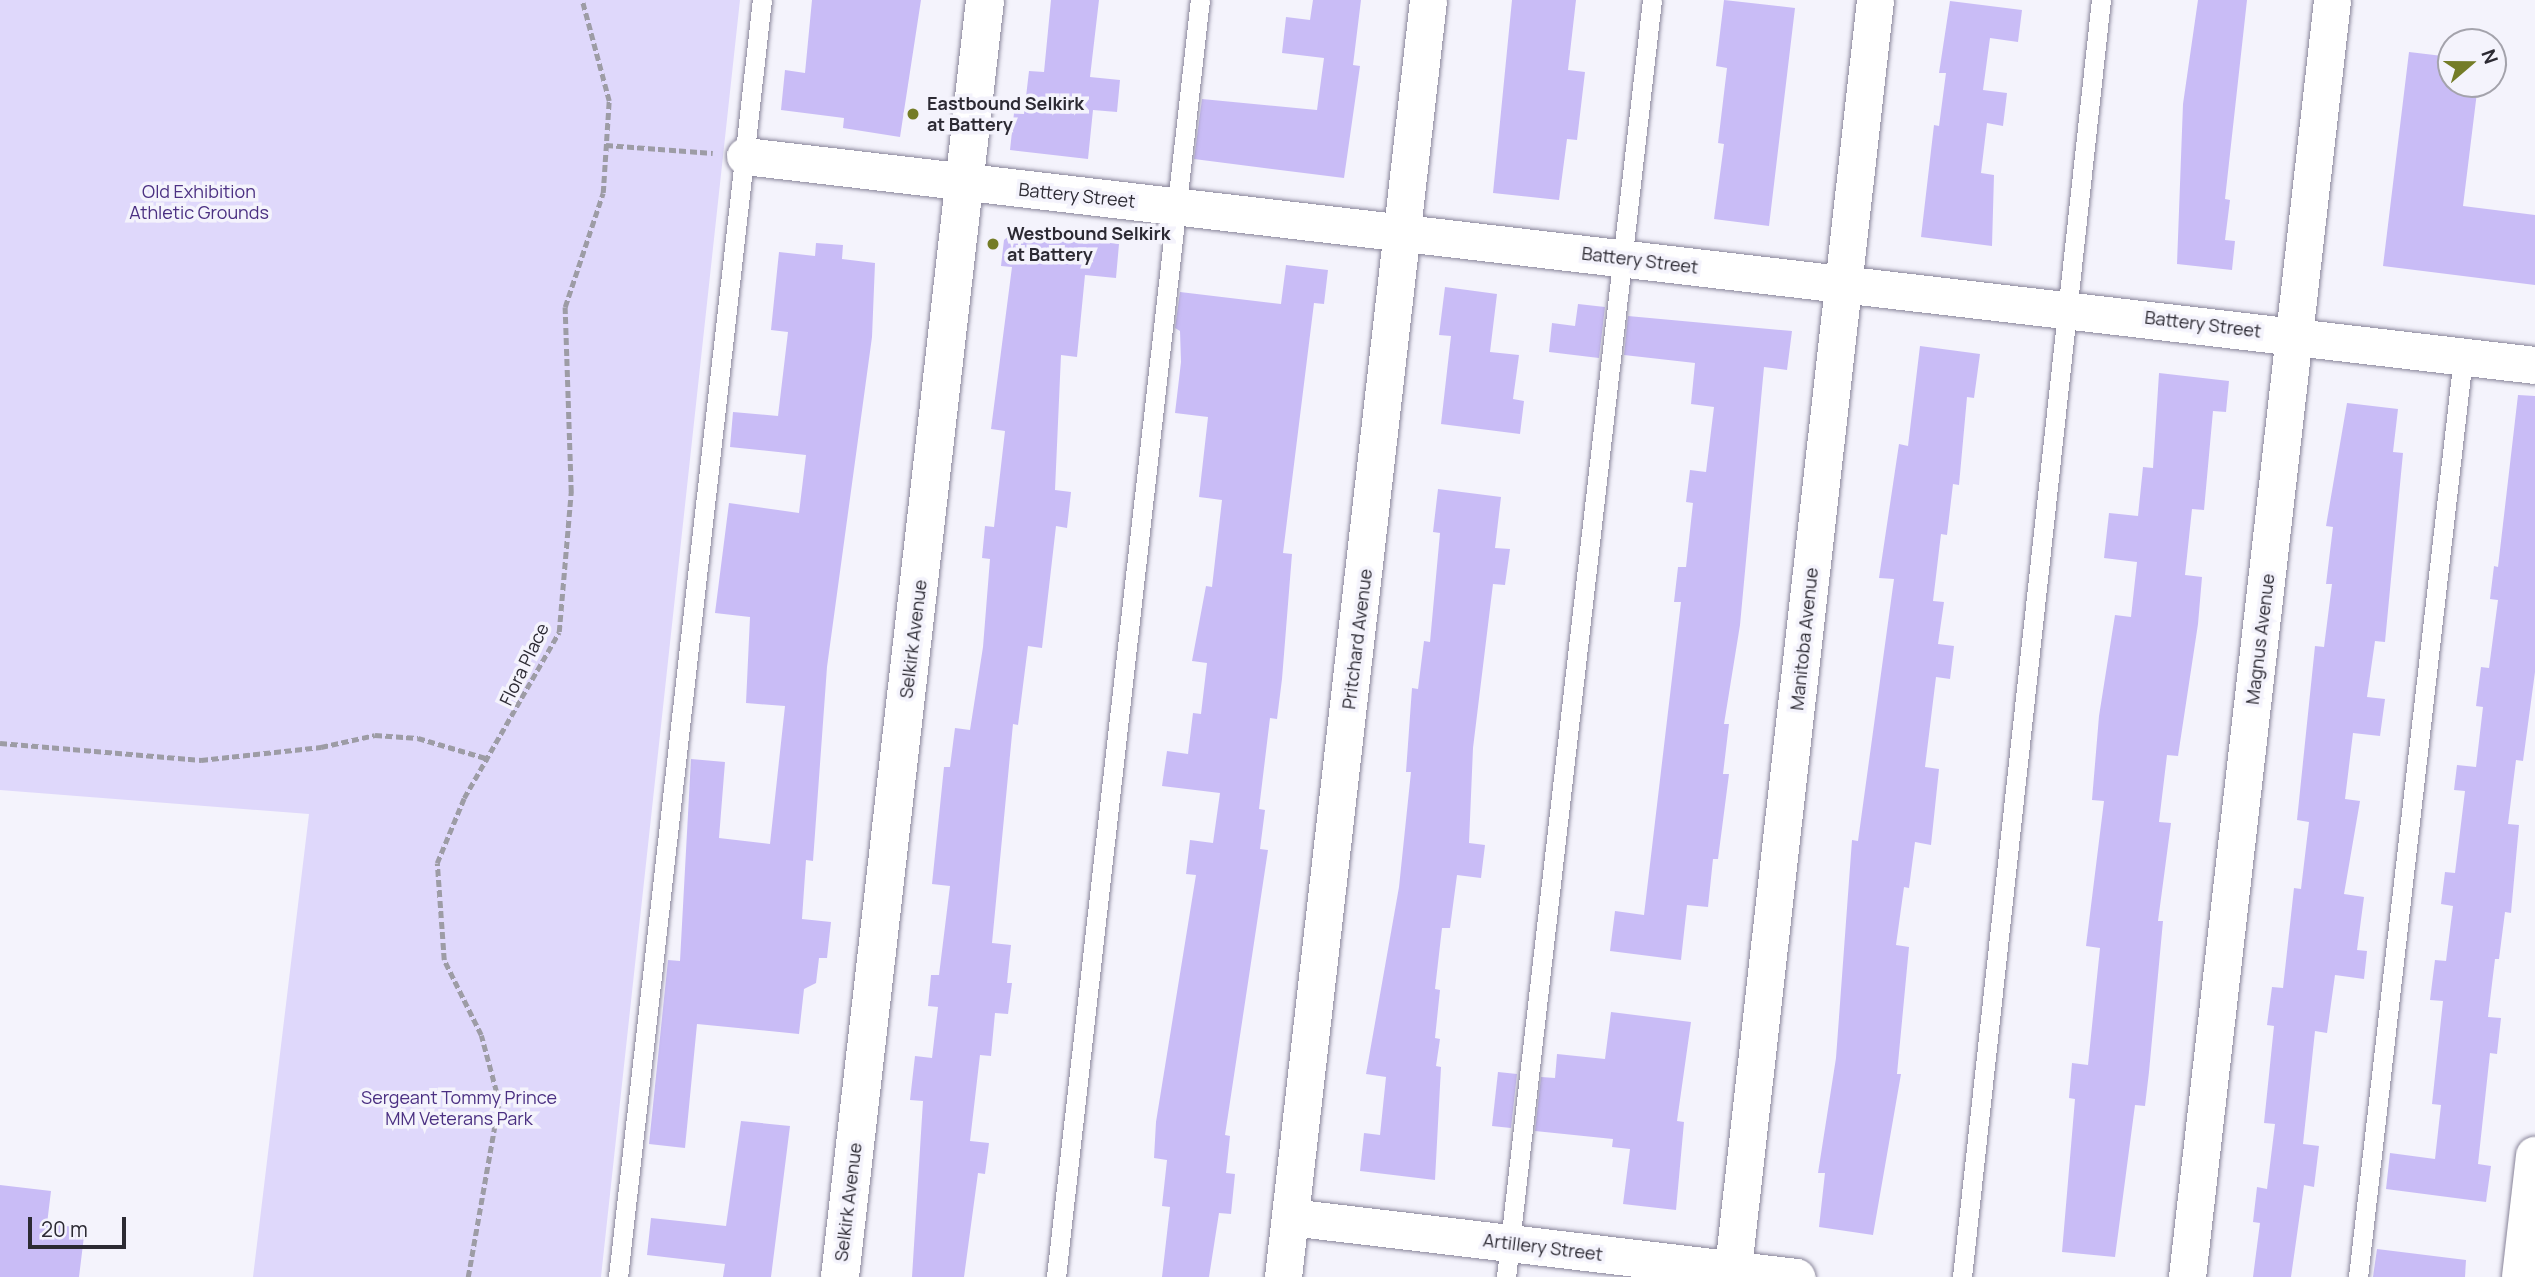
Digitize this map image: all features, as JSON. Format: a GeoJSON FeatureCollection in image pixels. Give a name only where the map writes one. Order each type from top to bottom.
{"type":"FeatureCollection","features":[{"type":"Feature","properties":{"kind":"main road","name":"Selkirk Avenue"},"geometry":{"type":"LineString","coordinates":[[839,1277],[985,0]]}},
{"type":"Feature","properties":{"kind":"main road"},"geometry":{"type":"LineString","coordinates":[[2521,1277],[2535,1156]]}},
{"type":"Feature","properties":{"kind":"street","name":"Pritchard Avenue"},"geometry":{"type":"LineString","coordinates":[[1283,1277],[1404,232],[1428,0]]}},
{"type":"Feature","properties":{"kind":"street","name":"Manitoba Avenue"},"geometry":{"type":"LineString","coordinates":[[1733,1273],[1875,0]]}},
{"type":"Feature","properties":{"kind":"street","name":"Magnus Avenue"},"geometry":{"type":"LineString","coordinates":[[2187,1277],[2332,0]]}},
{"type":"Feature","properties":{"kind":"street","name":"Battery Street"},"geometry":{"type":"LineString","coordinates":[[745,156],[2068,308],[2535,365]]}},
{"type":"Feature","properties":{"kind":"street","name":"Artillery Street"},"geometry":{"type":"LineString","coordinates":[[1290,1217],[1508,1260],[1796,1277]]}},
{"type":"Feature","properties":{"kind":"lane"},"geometry":{"type":"LineString","coordinates":[[618,1277],[762,0]]}},
{"type":"Feature","properties":{"kind":"lane"},"geometry":{"type":"LineString","coordinates":[[1056,1277],[1200,0]]}},
{"type":"Feature","properties":{"kind":"lane"},"geometry":{"type":"LineString","coordinates":[[1508,1260],[1652,0]]}},
{"type":"Feature","properties":{"kind":"lane"},"geometry":{"type":"LineString","coordinates":[[1962,1277],[2101,0]]}},
{"type":"Feature","properties":{"kind":"lane"},"geometry":{"type":"LineString","coordinates":[[2358,1277],[2463,357]]}},
{"type":"Feature","properties":{"kind":"path","name":"Flora Place"},"geometry":{"type":"LineString","coordinates":[[468,1277],[499,1102],[481,1035],[444,960],[437,863],[464,798],[489,759],[559,632],[572,492],[565,307],[603,193],[609,102],[582,0]]}},
{"type":"Feature","properties":{"kind":"path"},"geometry":{"type":"LineString","coordinates":[[606,145],[745,156]]}},
{"type":"Feature","properties":{"kind":"path"},"geometry":{"type":"LineString","coordinates":[[0,743],[201,760],[321,747],[375,735],[418,737],[489,759]]}},
{"type":"Feature","properties":{"kind":"green space"},"geometry":{"type":"Polygon","coordinates":[[[0,0],[740,0],[601,1277],[253,1277],[309,814],[0,790],[0,0]]]}},
{"type":"Feature","properties":{"kind":"building"},"geometry":{"type":"Polygon","coordinates":[[[812,0],[921,0],[900,137],[843,128],[844,118],[781,110],[785,70],[805,73],[812,0]]]}},
{"type":"Feature","properties":{"kind":"building"},"geometry":{"type":"Polygon","coordinates":[[[1051,0],[1099,0],[1090,77],[1120,80],[1117,112],[1093,110],[1088,159],[1010,150],[1014,113],[1024,114],[1029,71],[1044,72],[1051,0]]]}},
{"type":"Feature","properties":{"kind":"building"},"geometry":{"type":"Polygon","coordinates":[[[1313,0],[1361,0],[1353,65],[1360,66],[1344,178],[1194,159],[1202,99],[1317,110],[1324,58],[1282,53],[1286,17],[1310,20],[1313,0]]]}},
{"type":"Feature","properties":{"kind":"building"},"geometry":{"type":"Polygon","coordinates":[[[1512,0],[1576,0],[1568,70],[1585,72],[1577,140],[1567,139],[1559,200],[1493,193],[1512,0]]]}},
{"type":"Feature","properties":{"kind":"building"},"geometry":{"type":"Polygon","coordinates":[[[1724,0],[1795,8],[1769,226],[1714,219],[1724,144],[1718,143],[1727,68],[1716,66],[1724,0]]]}},
{"type":"Feature","properties":{"kind":"building"},"geometry":{"type":"Polygon","coordinates":[[[2198,0],[2247,0],[2225,199],[2230,200],[2225,240],[2235,241],[2232,270],[2177,264],[2183,104],[2198,0]]]}},
{"type":"Feature","properties":{"kind":"building"},"geometry":{"type":"Polygon","coordinates":[[[1950,1],[2022,10],[2018,42],[1990,38],[1983,90],[2007,93],[2003,126],[1987,123],[1981,173],[1994,175],[1992,246],[1921,237],[1934,125],[1939,126],[1946,73],[1939,73],[1950,1]]]}},
{"type":"Feature","properties":{"kind":"building"},"geometry":{"type":"Polygon","coordinates":[[[2409,52],[2437,55],[2437,98],[2476,98],[2463,206],[2535,215],[2535,285],[2383,266],[2409,52]]]}},
{"type":"Feature","properties":{"kind":"building"},"geometry":{"type":"Polygon","coordinates":[[[1014,232],[1119,244],[1116,278],[1085,275],[1077,357],[1061,355],[1055,490],[1071,492],[1067,528],[1056,526],[1042,648],[1028,646],[1018,725],[1013,724],[992,943],[1011,945],[1007,983],[1012,983],[1008,1014],[995,1013],[991,1056],[980,1055],[970,1141],[989,1143],[985,1174],[978,1173],[964,1277],[912,1277],[923,1101],[910,1100],[915,1056],[932,1058],[938,1007],[928,1006],[931,975],[939,975],[950,886],[932,884],[944,767],[950,767],[955,728],[970,730],[983,647],[990,559],[982,558],[985,526],[994,527],[1005,431],[991,429],[1012,267],[1001,266],[1004,240],[1014,232]]]}},
{"type":"Feature","properties":{"kind":"building"},"geometry":{"type":"Polygon","coordinates":[[[816,243],[843,245],[842,259],[875,263],[872,337],[827,667],[813,861],[806,860],[802,919],[831,922],[827,958],[819,958],[816,983],[804,989],[799,1034],[697,1024],[685,1148],[649,1144],[668,960],[680,961],[691,759],[725,762],[719,838],[770,844],[785,706],[746,703],[750,617],[715,613],[729,503],[799,513],[806,455],[730,447],[733,412],[778,416],[788,332],[771,330],[779,252],[815,256],[816,243]]]}},
{"type":"Feature","properties":{"kind":"building"},"geometry":{"type":"Polygon","coordinates":[[[1286,265],[1328,270],[1324,304],[1314,303],[1283,553],[1292,554],[1282,679],[1277,719],[1270,718],[1259,809],[1265,810],[1260,849],[1268,850],[1225,1135],[1230,1136],[1226,1173],[1235,1174],[1231,1214],[1219,1213],[1209,1277],[1162,1277],[1170,1207],[1162,1206],[1167,1160],[1154,1158],[1156,1122],[1196,875],[1186,874],[1190,840],[1213,843],[1220,793],[1162,786],[1167,751],[1188,754],[1193,713],[1201,714],[1207,663],[1192,661],[1206,586],[1212,587],[1222,500],[1199,497],[1208,417],[1175,413],[1181,362],[1180,331],[1175,328],[1180,292],[1281,304],[1286,265]]]}},
{"type":"Feature","properties":{"kind":"building"},"geometry":{"type":"Polygon","coordinates":[[[1445,287],[1497,294],[1490,352],[1519,355],[1513,399],[1524,401],[1520,434],[1441,424],[1451,336],[1439,335],[1445,287]]]}},
{"type":"Feature","properties":{"kind":"building"},"geometry":{"type":"Polygon","coordinates":[[[1578,304],[1605,307],[1599,358],[1549,352],[1552,323],[1575,326],[1578,304]]]}},
{"type":"Feature","properties":{"kind":"building"},"geometry":{"type":"Polygon","coordinates":[[[1628,316],[1792,331],[1787,370],[1764,367],[1740,625],[1724,724],[1729,724],[1723,774],[1729,774],[1718,859],[1713,859],[1708,907],[1687,905],[1681,960],[1610,951],[1615,911],[1644,915],[1681,602],[1674,602],[1678,567],[1686,567],[1693,503],[1686,502],[1690,470],[1706,472],[1714,407],[1691,404],[1695,363],[1624,355],[1628,316]]]}},
{"type":"Feature","properties":{"kind":"building"},"geometry":{"type":"Polygon","coordinates":[[[1920,346],[1980,354],[1974,398],[1967,397],[1959,485],[1953,484],[1947,535],[1941,534],[1933,601],[1944,602],[1938,644],[1954,646],[1950,679],[1936,677],[1925,767],[1939,769],[1931,845],[1915,842],[1909,888],[1904,887],[1896,945],[1909,947],[1897,1074],[1901,1074],[1873,1235],[1819,1227],[1825,1173],[1818,1173],[1836,1058],[1852,840],[1858,841],[1894,579],[1879,578],[1899,444],[1908,446],[1920,346]]]}},
{"type":"Feature","properties":{"kind":"building"},"geometry":{"type":"Polygon","coordinates":[[[2159,373],[2229,381],[2226,412],[2213,411],[2204,510],[2192,509],[2185,575],[2202,577],[2198,624],[2178,756],[2167,755],[2159,822],[2171,823],[2158,921],[2163,921],[2149,1072],[2145,1106],[2135,1105],[2115,1257],[2062,1252],[2075,1099],[2069,1098],[2072,1063],[2088,1065],[2100,948],[2086,946],[2104,801],[2092,800],[2099,716],[2115,615],[2131,617],[2137,562],[2104,558],[2109,513],[2138,516],[2143,467],[2153,468],[2159,373]]]}},
{"type":"Feature","properties":{"kind":"building"},"geometry":{"type":"Polygon","coordinates":[[[2518,395],[2535,396],[2535,672],[2523,761],[2516,760],[2508,824],[2519,825],[2511,913],[2505,912],[2499,959],[2495,959],[2488,1017],[2501,1018],[2497,1054],[2490,1053],[2478,1164],[2491,1166],[2486,1202],[2386,1189],[2390,1153],[2435,1159],[2441,1105],[2432,1104],[2443,1001],[2430,1000],[2435,960],[2446,961],[2453,906],[2441,904],[2445,872],[2455,873],[2465,791],[2454,790],[2457,765],[2476,767],[2483,707],[2476,706],[2481,667],[2489,668],[2498,600],[2490,599],[2494,566],[2498,567],[2518,395]]]}},
{"type":"Feature","properties":{"kind":"building"},"geometry":{"type":"Polygon","coordinates":[[[2347,403],[2398,409],[2393,452],[2403,453],[2385,642],[2375,641],[2367,697],[2385,699],[2380,736],[2353,733],[2345,799],[2360,801],[2344,894],[2364,897],[2357,950],[2367,951],[2364,979],[2335,975],[2327,1033],[2315,1031],[2303,1144],[2319,1146],[2314,1187],[2304,1185],[2291,1277],[2253,1277],[2260,1223],[2253,1222],[2257,1187],[2267,1189],[2275,1124],[2264,1123],[2274,1026],[2267,1025],[2272,987],[2283,988],[2294,888],[2301,889],[2309,822],[2297,820],[2315,646],[2324,647],[2332,584],[2326,584],[2333,527],[2326,526],[2347,403]]]}},
{"type":"Feature","properties":{"kind":"building"},"geometry":{"type":"Polygon","coordinates":[[[1438,489],[1501,497],[1495,548],[1510,549],[1505,585],[1493,584],[1473,748],[1469,843],[1485,845],[1481,878],[1457,875],[1450,928],[1442,928],[1435,989],[1440,990],[1435,1038],[1440,1039],[1436,1066],[1441,1067],[1435,1180],[1360,1171],[1364,1133],[1380,1135],[1386,1077],[1366,1074],[1399,887],[1411,772],[1406,772],[1412,688],[1418,689],[1424,641],[1430,642],[1440,533],[1433,532],[1438,489]]]}},
{"type":"Feature","properties":{"kind":"building"},"geometry":{"type":"Polygon","coordinates":[[[1611,1012],[1691,1022],[1677,1121],[1684,1122],[1676,1210],[1623,1204],[1630,1149],[1612,1147],[1613,1139],[1535,1131],[1541,1077],[1555,1078],[1557,1054],[1605,1059],[1611,1012]]]}},
{"type":"Feature","properties":{"kind":"building"},"geometry":{"type":"Polygon","coordinates":[[[1498,1072],[1517,1074],[1511,1128],[1492,1126],[1498,1072]]]}},
{"type":"Feature","properties":{"kind":"building"},"geometry":{"type":"Polygon","coordinates":[[[741,1121],[790,1126],[771,1277],[723,1277],[725,1264],[647,1255],[651,1218],[726,1226],[741,1121]]]}},
{"type":"Feature","properties":{"kind":"building"},"geometry":{"type":"Polygon","coordinates":[[[0,1185],[51,1191],[47,1224],[85,1228],[79,1277],[0,1277],[0,1185]]]}},
{"type":"Feature","properties":{"kind":"building"},"geometry":{"type":"Polygon","coordinates":[[[2377,1249],[2466,1260],[2465,1277],[2373,1277],[2377,1249]]]}},
{"type":"Feature","properties":{"kind":"place","name":"Eastbound Selkirk at Battery"},"geometry":{"type":"Point","coordinates":[913,114]}},
{"type":"Feature","properties":{"kind":"place","name":"Westbound Selkirk at Battery"},"geometry":{"type":"Point","coordinates":[993,244]}},
{"type":"Feature","properties":{"kind":"park label","name":"Old Exhibition Athletic Grounds"},"geometry":{"type":"Point","coordinates":[199,202]}},
{"type":"Feature","properties":{"kind":"park label","name":"Sergeant Tommy Prince MM Veterans Park"},"geometry":{"type":"Point","coordinates":[459,1108]}}]}
